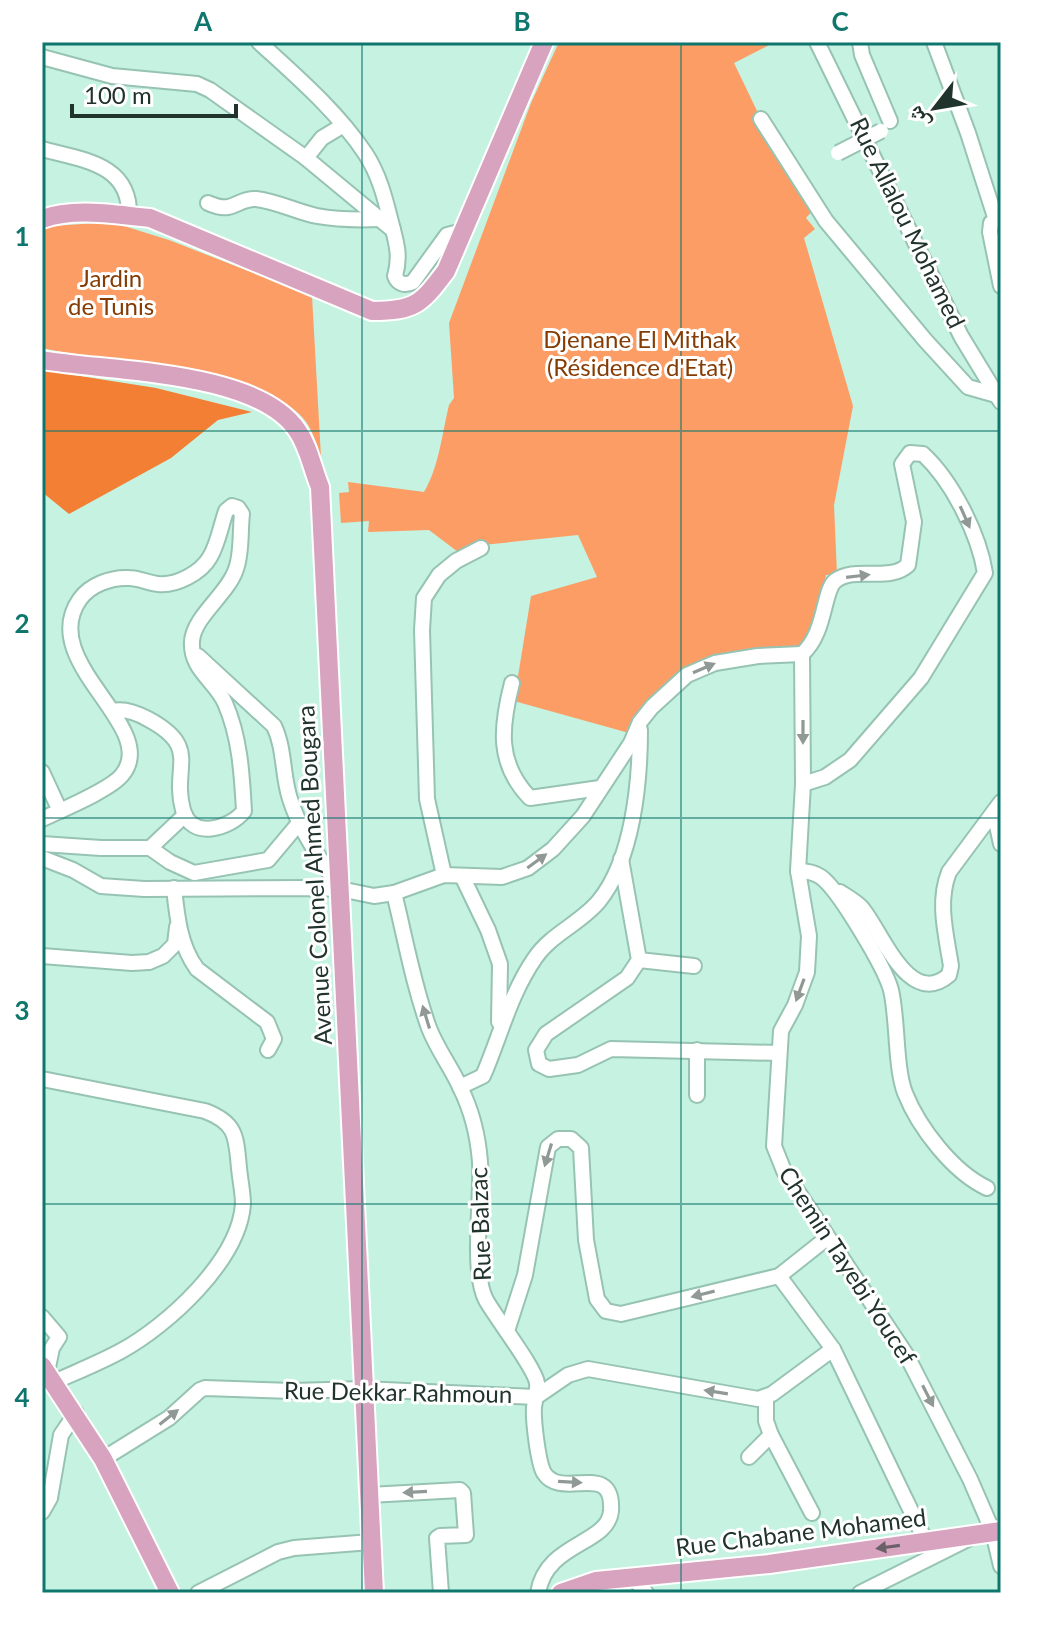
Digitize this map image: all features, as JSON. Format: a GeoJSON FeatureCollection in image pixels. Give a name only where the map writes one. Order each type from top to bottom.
{"type":"FeatureCollection","features":[{"type":"Feature","properties":{"kind":"main road"},"geometry":{"type":"LineString","coordinates":[[42,219],[82,213],[150,218],[372,311],[400,311],[420,303],[446,271],[544,42]]}},
{"type":"Feature","properties":{"kind":"main road","name":"Avenue Colonel Ahmed Bougara"},"geometry":{"type":"LineString","coordinates":[[42,360],[228,387],[255,396],[281,412],[297,429],[309,452],[321,497],[374,1593]]}},
{"type":"Feature","properties":{"kind":"main road"},"geometry":{"type":"LineString","coordinates":[[48,1373],[103,1459],[170,1593]]}},
{"type":"Feature","properties":{"kind":"main road","name":"Rue Chabane Mohamed"},"geometry":{"type":"LineString","coordinates":[[561,1593],[581,1584],[769,1564],[997,1532]]}},
{"type":"Feature","properties":{"kind":"street"},"geometry":{"type":"LineString","coordinates":[[259,42],[308,86],[365,153],[388,203],[399,260],[395,276],[398,282],[405,285],[415,280],[447,235],[463,231]]}},
{"type":"Feature","properties":{"kind":"street","name":"Rue Allalou Mohamed"},"geometry":{"type":"LineString","coordinates":[[817,42],[961,336],[998,398]]}},
{"type":"Feature","properties":{"kind":"street"},"geometry":{"type":"LineString","coordinates":[[838,153],[886,126],[860,42]]}},
{"type":"Feature","properties":{"kind":"street"},"geometry":{"type":"LineString","coordinates":[[934,42],[998,220],[991,223],[990,232],[1001,286]]}},
{"type":"Feature","properties":{"kind":"street"},"geometry":{"type":"LineString","coordinates":[[42,57],[112,76],[197,84],[220,96],[306,158],[393,230]]}},
{"type":"Feature","properties":{"kind":"street"},"geometry":{"type":"LineString","coordinates":[[761,119],[826,221],[925,340],[968,387],[998,398]]}},
{"type":"Feature","properties":{"kind":"street"},"geometry":{"type":"LineString","coordinates":[[306,158],[322,138],[342,126]]}},
{"type":"Feature","properties":{"kind":"street"},"geometry":{"type":"LineString","coordinates":[[42,149],[88,162],[118,178],[126,187],[130,200],[129,216]]}},
{"type":"Feature","properties":{"kind":"street"},"geometry":{"type":"LineString","coordinates":[[208,203],[219,208],[233,207],[254,199],[317,216],[350,221],[381,219]]}},
{"type":"Feature","properties":{"kind":"street"},"geometry":{"type":"LineString","coordinates":[[42,858],[73,870],[101,886],[340,889],[374,896],[394,893],[444,875],[502,877],[528,868],[553,849],[583,816],[631,743],[640,722],[687,675],[715,663],[758,656],[802,654],[812,645],[821,626],[834,581],[846,576],[900,571],[908,565],[914,522],[902,464],[910,453],[923,454],[942,473],[961,506],[985,573],[921,678],[850,760],[825,777],[803,784]]}},
{"type":"Feature","properties":{"kind":"street"},"geometry":{"type":"LineString","coordinates":[[42,819],[116,781],[126,768],[128,745],[112,711],[82,669],[73,642],[71,619],[80,599],[101,584],[115,579],[130,578],[160,585],[188,577],[210,557],[226,511],[236,507],[242,514],[237,569],[213,607],[198,622],[192,649],[199,670],[224,700],[236,731],[244,811],[232,823],[216,829],[207,829],[191,822],[185,815],[181,788],[182,758],[176,741],[147,718],[125,710],[112,711]]}},
{"type":"Feature","properties":{"kind":"street"},"geometry":{"type":"LineString","coordinates":[[444,875],[427,799],[422,630],[424,598],[439,575],[456,561],[481,548]]}},
{"type":"Feature","properties":{"kind":"street"},"geometry":{"type":"LineString","coordinates":[[192,649],[274,726],[289,796],[299,823],[340,889]]}},
{"type":"Feature","properties":{"kind":"street","name":"Chemin Tayebi Youcef"},"geometry":{"type":"LineString","coordinates":[[802,654],[803,784],[798,871],[809,936],[807,972],[781,1031],[774,1146],[784,1171],[907,1356],[997,1532],[1001,1566]]}},
{"type":"Feature","properties":{"kind":"street"},"geometry":{"type":"LineString","coordinates":[[512,683],[503,720],[506,754],[518,785],[530,798],[600,788]]}},
{"type":"Feature","properties":{"kind":"street"},"geometry":{"type":"LineString","coordinates":[[460,1087],[483,1076],[499,1030],[536,956],[598,903],[612,881],[633,811],[640,766],[640,722]]}},
{"type":"Feature","properties":{"kind":"street"},"geometry":{"type":"LineString","coordinates":[[42,772],[60,811]]}},
{"type":"Feature","properties":{"kind":"street"},"geometry":{"type":"LineString","coordinates":[[798,871],[821,876],[859,905],[907,976],[921,982],[940,982],[950,972],[941,896],[944,884],[949,872],[998,807]]}},
{"type":"Feature","properties":{"kind":"street"},"geometry":{"type":"LineString","coordinates":[[998,807],[1001,844]]}},
{"type":"Feature","properties":{"kind":"street"},"geometry":{"type":"LineString","coordinates":[[150,848],[185,815]]}},
{"type":"Feature","properties":{"kind":"street"},"geometry":{"type":"LineString","coordinates":[[42,844],[150,848],[194,873],[268,860],[299,823]]}},
{"type":"Feature","properties":{"kind":"street"},"geometry":{"type":"LineString","coordinates":[[621,859],[639,960],[627,978],[546,1034],[536,1050],[537,1061],[552,1069],[578,1065],[611,1049],[779,1053]]}},
{"type":"Feature","properties":{"kind":"street"},"geometry":{"type":"LineString","coordinates":[[463,878],[488,930],[500,964],[499,1030]]}},
{"type":"Feature","properties":{"kind":"street"},"geometry":{"type":"LineString","coordinates":[[174,888],[178,923],[190,959],[197,969],[267,1022],[274,1039],[268,1050]]}},
{"type":"Feature","properties":{"kind":"street"},"geometry":{"type":"LineString","coordinates":[[834,888],[885,974],[904,1089],[912,1109],[949,1160],[961,1172],[987,1188]]}},
{"type":"Feature","properties":{"kind":"street","name":"Rue Balzac"},"geometry":{"type":"LineString","coordinates":[[394,893],[430,1029],[474,1119],[480,1159],[480,1285],[537,1381],[533,1410],[544,1473],[555,1481],[573,1484],[594,1482],[610,1494],[611,1514],[601,1531],[552,1562],[538,1593]]}},
{"type":"Feature","properties":{"kind":"street"},"geometry":{"type":"LineString","coordinates":[[42,956],[149,962],[163,956],[175,944],[178,923]]}},
{"type":"Feature","properties":{"kind":"street"},"geometry":{"type":"LineString","coordinates":[[639,960],[694,966]]}},
{"type":"Feature","properties":{"kind":"street"},"geometry":{"type":"LineString","coordinates":[[697,1050],[697,1095]]}},
{"type":"Feature","properties":{"kind":"street"},"geometry":{"type":"LineString","coordinates":[[42,1079],[220,1116],[231,1127],[237,1142],[243,1205],[229,1248],[197,1290],[146,1335],[122,1350],[48,1373],[52,1348],[59,1337],[42,1317]]}},
{"type":"Feature","properties":{"kind":"street"},"geometry":{"type":"LineString","coordinates":[[507,1331],[525,1275],[548,1147],[562,1138],[575,1141],[581,1148],[586,1240],[597,1299],[606,1311],[621,1314],[779,1276],[827,1238]]}},
{"type":"Feature","properties":{"kind":"street"},"geometry":{"type":"LineString","coordinates":[[779,1276],[833,1349],[926,1542]]}},
{"type":"Feature","properties":{"kind":"street"},"geometry":{"type":"LineString","coordinates":[[812,1513],[771,1435],[766,1421],[766,1397],[833,1349]]}},
{"type":"Feature","properties":{"kind":"street","name":"Rue Dekkar Rahmoun"},"geometry":{"type":"LineString","coordinates":[[103,1459],[169,1418],[205,1388],[293,1391],[363,1389],[536,1397],[568,1375],[588,1369],[758,1399],[766,1397]]}},
{"type":"Feature","properties":{"kind":"street"},"geometry":{"type":"LineString","coordinates":[[42,1512],[50,1498],[61,1435],[76,1413]]}},
{"type":"Feature","properties":{"kind":"street"},"geometry":{"type":"LineString","coordinates":[[749,1457],[771,1435]]}},
{"type":"Feature","properties":{"kind":"street"},"geometry":{"type":"LineString","coordinates":[[42,1463],[57,1469]]}},
{"type":"Feature","properties":{"kind":"street"},"geometry":{"type":"LineString","coordinates":[[369,1495],[460,1490],[464,1496],[466,1535],[437,1538],[441,1593]]}},
{"type":"Feature","properties":{"kind":"street","name":"Rue Chabane Mohamed"},"geometry":{"type":"LineString","coordinates":[[860,1593],[974,1536]]}},
{"type":"Feature","properties":{"kind":"street"},"geometry":{"type":"LineString","coordinates":[[198,1593],[278,1552],[371,1542]]}},
{"type":"Feature","properties":{"kind":"street"},"geometry":{"type":"LineString","coordinates":[[633,1577],[646,1593]]}},
{"type":"Feature","properties":{"kind":"green space","name":"Djenane El Mithak (Résidence d'Etat)"},"geometry":{"type":"Polygon","coordinates":[[[559,42],[775,42],[734,63],[759,115],[815,208],[806,218],[815,229],[804,238],[853,406],[834,505],[837,574],[826,575],[820,612],[800,649],[760,654],[664,688],[639,711],[629,733],[514,701],[531,596],[597,577],[578,535],[483,545],[462,555],[429,530],[368,532],[369,521],[341,523],[339,493],[349,492],[348,482],[424,492],[429,482],[437,461],[449,405],[454,398],[449,323],[531,103],[559,42]]]}},
{"type":"Feature","properties":{"kind":"green space","name":"Jardin de Tunis"},"geometry":{"type":"Polygon","coordinates":[[[111,222],[169,240],[312,296],[321,457],[303,418],[281,400],[252,387],[181,369],[42,348],[42,230],[53,226],[111,222]]]}},
{"type":"Feature","properties":{"kind":"shaded area"},"geometry":{"type":"Polygon","coordinates":[[[42,370],[156,388],[252,412],[218,420],[171,458],[69,514],[42,492],[42,370]]]}}]}
